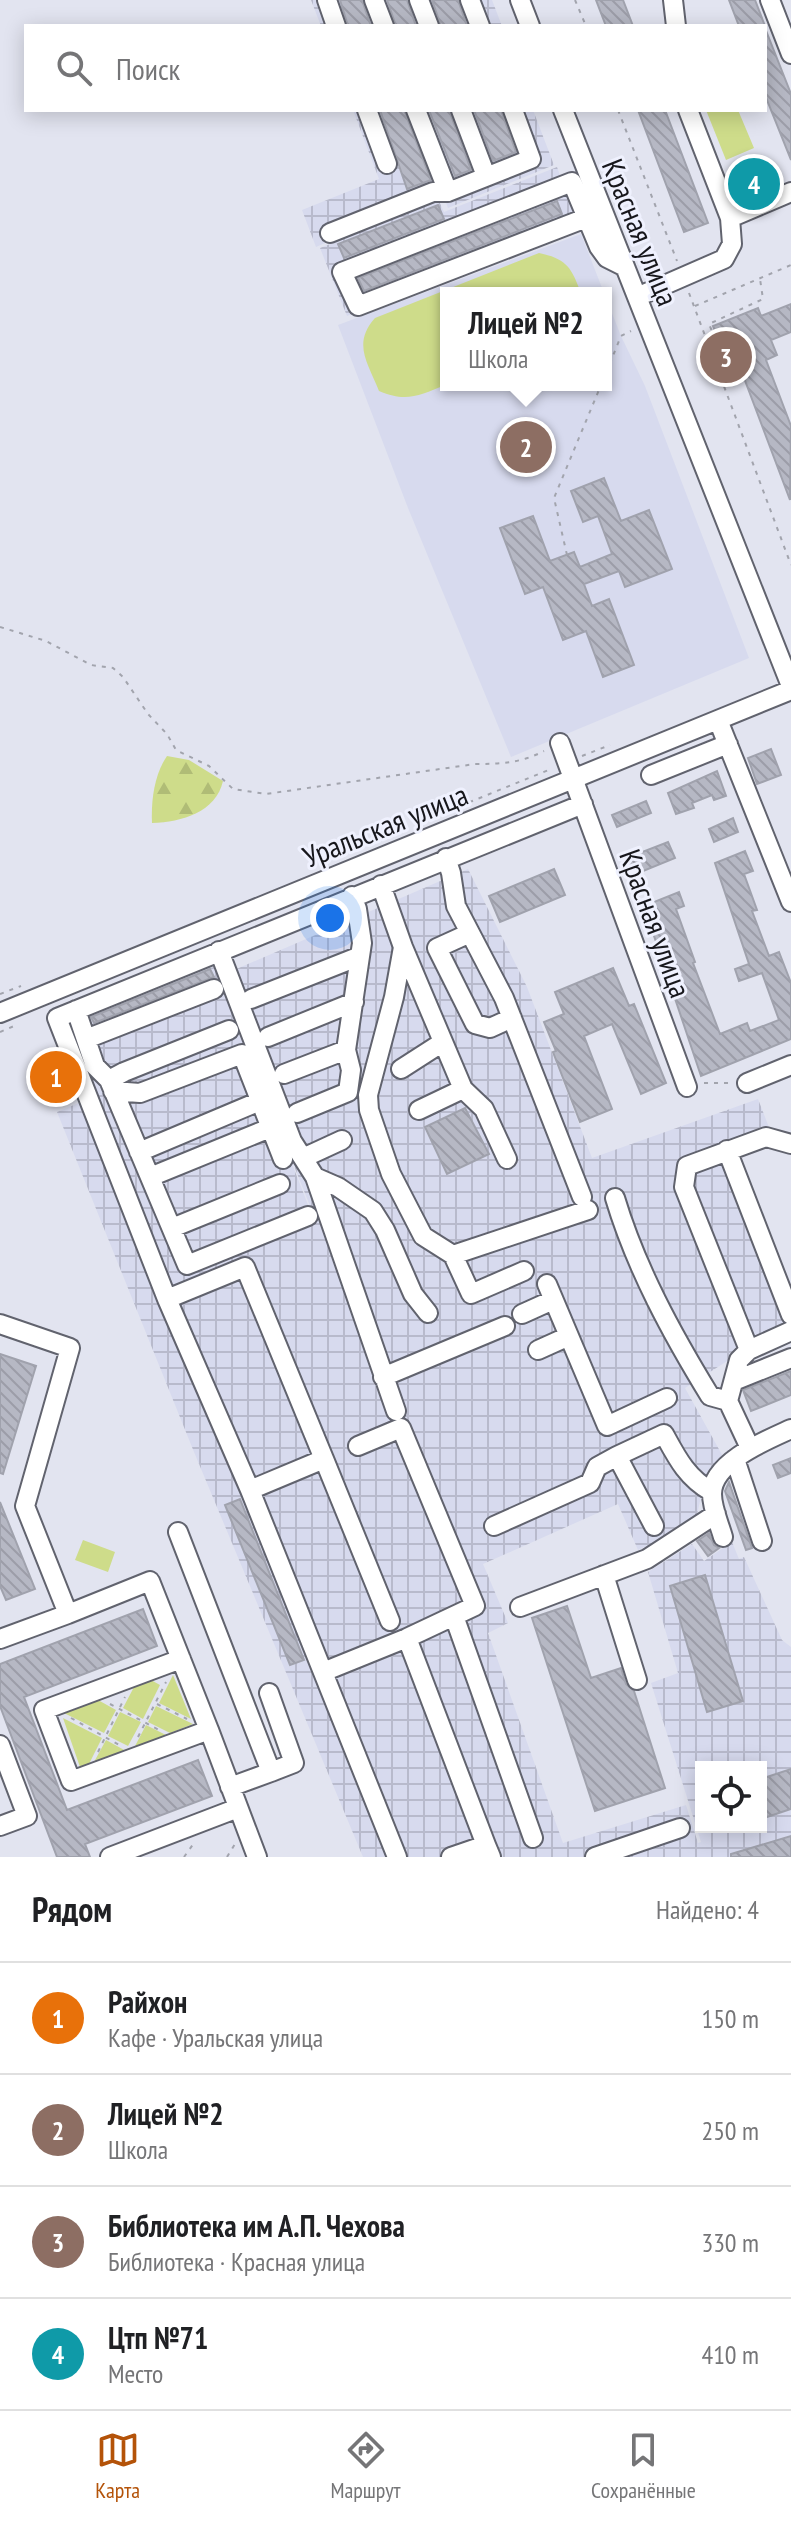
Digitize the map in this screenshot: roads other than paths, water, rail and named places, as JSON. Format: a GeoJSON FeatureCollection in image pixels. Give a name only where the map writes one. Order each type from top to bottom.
{"type":"FeatureCollection","features":[{"type":"Feature","properties":{"kind":"street"},"geometry":{"type":"LineString","coordinates":[[327,0],[335,24]]}},
{"type":"Feature","properties":{"kind":"street"},"geometry":{"type":"LineString","coordinates":[[374,0],[383,24]]}},
{"type":"Feature","properties":{"kind":"street"},"geometry":{"type":"LineString","coordinates":[[419,0],[428,24]]}},
{"type":"Feature","properties":{"kind":"street"},"geometry":{"type":"LineString","coordinates":[[470,0],[479,24]]}},
{"type":"Feature","properties":{"kind":"street"},"geometry":{"type":"LineString","coordinates":[[520,0],[529,24]]}},
{"type":"Feature","properties":{"kind":"street"},"geometry":{"type":"LineString","coordinates":[[673,0],[676,24]]}},
{"type":"Feature","properties":{"kind":"street"},"geometry":{"type":"LineString","coordinates":[[770,0],[791,54]]}},
{"type":"Feature","properties":{"kind":"street"},"geometry":{"type":"LineString","coordinates":[[368,112],[387,164]]}},
{"type":"Feature","properties":{"kind":"street"},"geometry":{"type":"LineString","coordinates":[[417,112],[448,192]]}},
{"type":"Feature","properties":{"kind":"street"},"geometry":{"type":"LineString","coordinates":[[462,112],[486,176]]}},
{"type":"Feature","properties":{"kind":"street"},"geometry":{"type":"LineString","coordinates":[[330,233],[433,192],[448,192],[531,159],[514,112]]}},
{"type":"Feature","properties":{"kind":"street","name":"Красная улица"},"geometry":{"type":"LineString","coordinates":[[564,112],[791,688]]}},
{"type":"Feature","properties":{"kind":"street"},"geometry":{"type":"LineString","coordinates":[[637,297],[724,259],[732,244],[730,218],[689,112]]}},
{"type":"Feature","properties":{"kind":"street"},"geometry":{"type":"LineString","coordinates":[[586,218],[358,306],[342,272],[572,182],[599,247],[607,258],[623,266]]}},
{"type":"Feature","properties":{"kind":"street"},"geometry":{"type":"LineString","coordinates":[[730,218],[791,192]]}},
{"type":"Feature","properties":{"kind":"street","name":"Уральская улица"},"geometry":{"type":"LineString","coordinates":[[0,1013],[791,688]]}},
{"type":"Feature","properties":{"kind":"street"},"geometry":{"type":"LineString","coordinates":[[718,720],[791,902]]}},
{"type":"Feature","properties":{"kind":"street","name":"Красная улица"},"geometry":{"type":"LineString","coordinates":[[560,743],[692,1085]]}},
{"type":"Feature","properties":{"kind":"street"},"geometry":{"type":"LineString","coordinates":[[651,775],[728,744]]}},
{"type":"Feature","properties":{"kind":"street"},"geometry":{"type":"LineString","coordinates":[[397,1857],[250,1490],[167,1299],[57,1018],[583,804]]}},
{"type":"Feature","properties":{"kind":"street"},"geometry":{"type":"LineString","coordinates":[[475,847],[482,865]]}},
{"type":"Feature","properties":{"kind":"street"},"geometry":{"type":"LineString","coordinates":[[446,858],[456,906],[512,1018],[585,1204],[453,1255]]}},
{"type":"Feature","properties":{"kind":"street"},"geometry":{"type":"LineString","coordinates":[[381,885],[403,947],[463,1089],[484,1109],[507,1159]]}},
{"type":"Feature","properties":{"kind":"street"},"geometry":{"type":"LineString","coordinates":[[297,1113],[348,1092],[351,1070],[346,1050],[361,932],[352,896]]}},
{"type":"Feature","properties":{"kind":"street"},"geometry":{"type":"LineString","coordinates":[[470,933],[437,948],[475,1024],[490,1028],[512,1018]]}},
{"type":"Feature","properties":{"kind":"street"},"geometry":{"type":"LineString","coordinates":[[403,947],[394,997],[368,1095],[369,1110],[391,1174],[423,1236],[453,1255],[471,1294],[524,1271]]}},
{"type":"Feature","properties":{"kind":"street"},"geometry":{"type":"LineString","coordinates":[[219,951],[292,1141],[315,1177],[396,1411]]}},
{"type":"Feature","properties":{"kind":"street"},"geometry":{"type":"LineString","coordinates":[[251,999],[360,956]]}},
{"type":"Feature","properties":{"kind":"street"},"geometry":{"type":"LineString","coordinates":[[86,1039],[214,989]]}},
{"type":"Feature","properties":{"kind":"street"},"geometry":{"type":"LineString","coordinates":[[268,1037],[354,1002]]}},
{"type":"Feature","properties":{"kind":"street"},"geometry":{"type":"LineString","coordinates":[[76,1010],[95,1066],[111,1086],[187,1265],[308,1216]]}},
{"type":"Feature","properties":{"kind":"street"},"geometry":{"type":"LineString","coordinates":[[111,1086],[124,1072],[229,1030]]}},
{"type":"Feature","properties":{"kind":"street"},"geometry":{"type":"LineString","coordinates":[[401,1069],[443,1042]]}},
{"type":"Feature","properties":{"kind":"street"},"geometry":{"type":"LineString","coordinates":[[284,1074],[346,1050]]}},
{"type":"Feature","properties":{"kind":"street"},"geometry":{"type":"LineString","coordinates":[[111,1086],[140,1093],[242,1054],[283,1159]]}},
{"type":"Feature","properties":{"kind":"street"},"geometry":{"type":"LineString","coordinates":[[747,1083],[791,1065]]}},
{"type":"Feature","properties":{"kind":"street"},"geometry":{"type":"LineString","coordinates":[[419,1110],[463,1089]]}},
{"type":"Feature","properties":{"kind":"street"},"geometry":{"type":"LineString","coordinates":[[139,1152],[260,1101]]}},
{"type":"Feature","properties":{"kind":"street"},"geometry":{"type":"LineString","coordinates":[[150,1177],[270,1128]]}},
{"type":"Feature","properties":{"kind":"street"},"geometry":{"type":"LineString","coordinates":[[749,1350],[684,1187],[687,1166],[766,1137],[791,1144]]}},
{"type":"Feature","properties":{"kind":"street"},"geometry":{"type":"LineString","coordinates":[[303,1158],[342,1140]]}},
{"type":"Feature","properties":{"kind":"street"},"geometry":{"type":"LineString","coordinates":[[727,1150],[791,1315]]}},
{"type":"Feature","properties":{"kind":"street"},"geometry":{"type":"LineString","coordinates":[[315,1177],[338,1187],[373,1211],[396,1253],[413,1294],[428,1313]]}},
{"type":"Feature","properties":{"kind":"street"},"geometry":{"type":"LineString","coordinates":[[172,1228],[280,1184]]}},
{"type":"Feature","properties":{"kind":"street"},"geometry":{"type":"LineString","coordinates":[[615,1198],[625,1232],[675,1338],[710,1396],[728,1401]]}},
{"type":"Feature","properties":{"kind":"street"},"geometry":{"type":"LineString","coordinates":[[167,1299],[245,1267],[390,1621]]}},
{"type":"Feature","properties":{"kind":"street"},"geometry":{"type":"LineString","coordinates":[[522,1314],[550,1292],[607,1426],[659,1402],[664,1434],[682,1467],[696,1483],[713,1486]]}},
{"type":"Feature","properties":{"kind":"street"},"geometry":{"type":"LineString","coordinates":[[0,1324],[70,1348],[25,1506],[68,1614]]}},
{"type":"Feature","properties":{"kind":"street"},"geometry":{"type":"LineString","coordinates":[[383,1377],[505,1326]]}},
{"type":"Feature","properties":{"kind":"street"},"geometry":{"type":"LineString","coordinates":[[762,1541],[728,1401],[739,1360],[749,1350],[791,1331]]}},
{"type":"Feature","properties":{"kind":"street"},"geometry":{"type":"LineString","coordinates":[[538,1350],[569,1336]]}},
{"type":"Feature","properties":{"kind":"street"},"geometry":{"type":"LineString","coordinates":[[734,1381],[791,1358]]}},
{"type":"Feature","properties":{"kind":"street"},"geometry":{"type":"LineString","coordinates":[[323,1672],[475,1606],[401,1428],[358,1446]]}},
{"type":"Feature","properties":{"kind":"street"},"geometry":{"type":"LineString","coordinates":[[723,1537],[716,1514],[713,1486],[742,1453],[791,1429]]}},
{"type":"Feature","properties":{"kind":"street"},"geometry":{"type":"LineString","coordinates":[[494,1526],[590,1483],[597,1467],[664,1434]]}},
{"type":"Feature","properties":{"kind":"street"},"geometry":{"type":"LineString","coordinates":[[617,1456],[654,1526]]}},
{"type":"Feature","properties":{"kind":"street"},"geometry":{"type":"LineString","coordinates":[[250,1490],[324,1459]]}},
{"type":"Feature","properties":{"kind":"street"},"geometry":{"type":"LineString","coordinates":[[520,1607],[647,1559],[716,1514]]}},
{"type":"Feature","properties":{"kind":"street"},"geometry":{"type":"LineString","coordinates":[[178,1532],[271,1772]]}},
{"type":"Feature","properties":{"kind":"street"},"geometry":{"type":"LineString","coordinates":[[604,1575],[637,1680]]}},
{"type":"Feature","properties":{"kind":"street"},"geometry":{"type":"LineString","coordinates":[[0,1639],[150,1581],[257,1857]]}},
{"type":"Feature","properties":{"kind":"street"},"geometry":{"type":"LineString","coordinates":[[454,1616],[533,1838]]}},
{"type":"Feature","properties":{"kind":"street"},"geometry":{"type":"LineString","coordinates":[[407,1638],[489,1851],[451,1857]]}},
{"type":"Feature","properties":{"kind":"street"},"geometry":{"type":"LineString","coordinates":[[181,1659],[44,1710],[71,1781],[209,1730]]}},
{"type":"Feature","properties":{"kind":"street"},"geometry":{"type":"LineString","coordinates":[[230,1787],[294,1763],[269,1693]]}},
{"type":"Feature","properties":{"kind":"street"},"geometry":{"type":"LineString","coordinates":[[0,1745],[27,1816],[0,1826]]}},
{"type":"Feature","properties":{"kind":"street"},"geometry":{"type":"LineString","coordinates":[[110,1857],[238,1808]]}},
{"type":"Feature","properties":{"kind":"street"},"geometry":{"type":"LineString","coordinates":[[595,1857],[680,1828]]}},
{"type":"Feature","properties":{"kind":"place","name":"Цтп №71"},"geometry":{"type":"Point","coordinates":[754,184]}},
{"type":"Feature","properties":{"kind":"place","name":"Библиотека им А.П. Чехова"},"geometry":{"type":"Point","coordinates":[726,357]}},
{"type":"Feature","properties":{"kind":"place","name":"Лицей №2"},"geometry":{"type":"Point","coordinates":[526,447]}},
{"type":"Feature","properties":{"kind":"place","name":"Райхон"},"geometry":{"type":"Point","coordinates":[56,1077]}}]}
